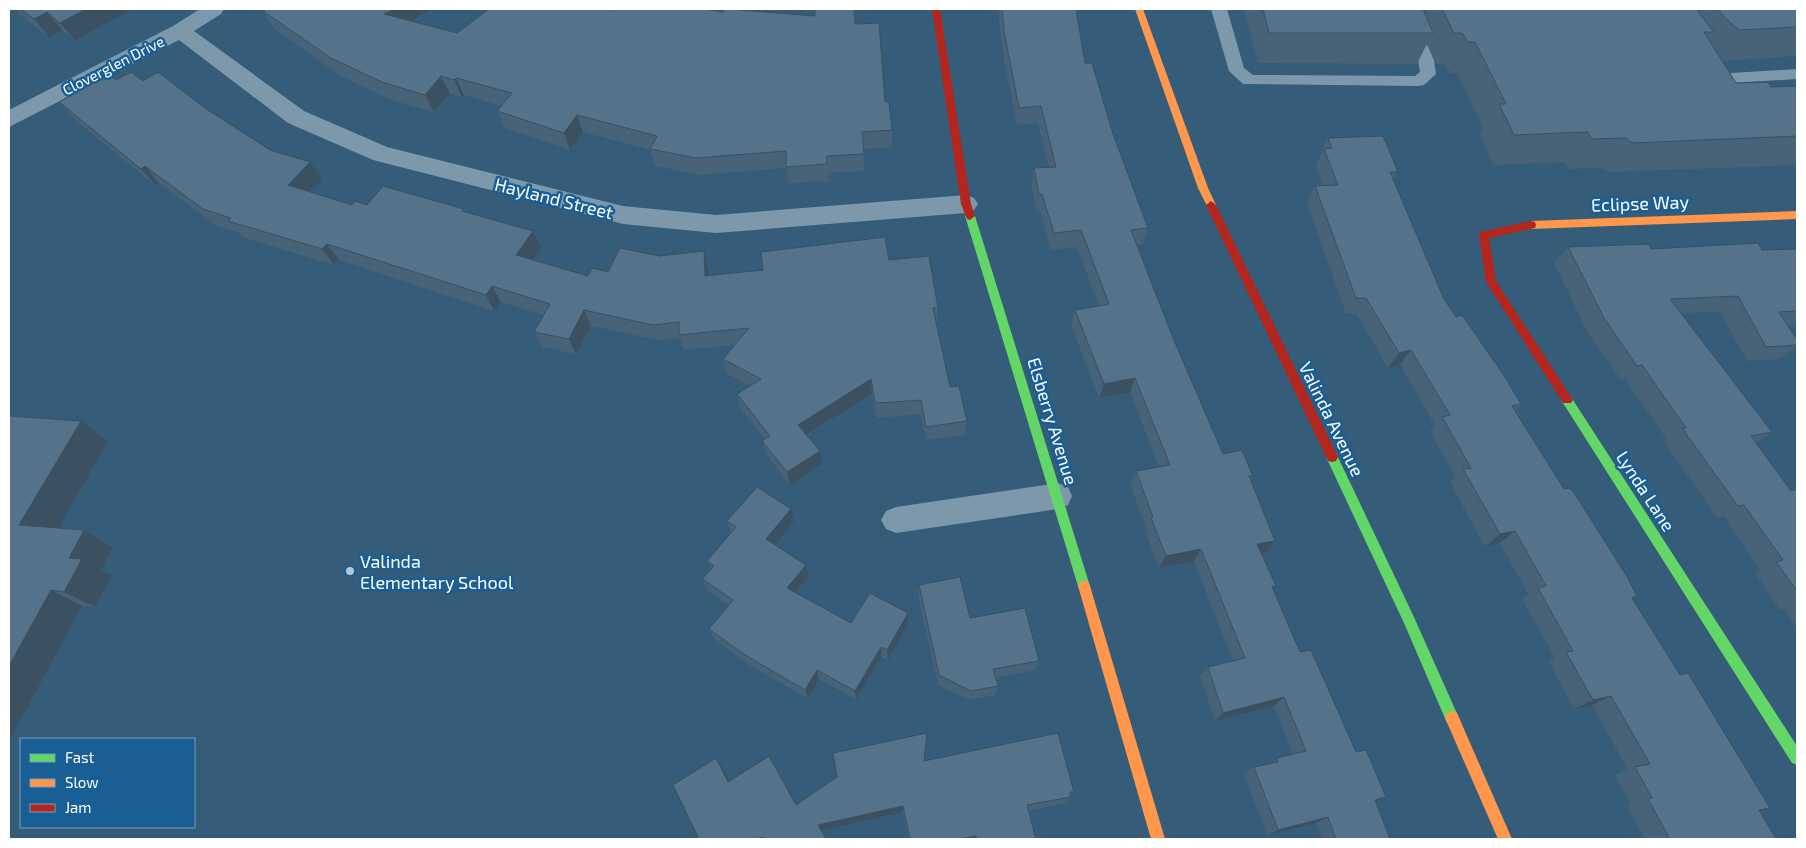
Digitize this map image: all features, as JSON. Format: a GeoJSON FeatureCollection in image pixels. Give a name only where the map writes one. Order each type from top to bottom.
{"type":"FeatureCollection","features":[{"type":"Feature","properties":{"kind":"street","name":"Cloverglen Drive"},"geometry":{"type":"LineString","coordinates":[[9,119],[180,31],[214,9]]}},
{"type":"Feature","properties":{"kind":"street","name":"Elsberry Avenue"},"geometry":{"type":"LineString","coordinates":[[936,9],[966,204],[1058,496],[1158,839]]}},
{"type":"Feature","properties":{"kind":"street","name":"Valinda Avenue"},"geometry":{"type":"LineString","coordinates":[[1140,9],[1203,188],[1409,619],[1505,839]]}},
{"type":"Feature","properties":{"kind":"street","name":"Hayland Street"},"geometry":{"type":"LineString","coordinates":[[180,31],[296,117],[381,154],[622,215],[716,224],[966,204]]}},
{"type":"Feature","properties":{"kind":"street","name":"Eclipse Way"},"geometry":{"type":"LineString","coordinates":[[1484,236],[1529,225],[1797,215]]}},
{"type":"Feature","properties":{"kind":"street","name":"Lynda Lane"},"geometry":{"type":"LineString","coordinates":[[1484,236],[1491,282],[1797,758]]}},
{"type":"Feature","properties":{"kind":"street"},"geometry":{"type":"LineString","coordinates":[[896,520],[1058,496]]}},
{"type":"Feature","properties":{"kind":"lane"},"geometry":{"type":"LineString","coordinates":[[1219,9],[1237,71],[1249,80],[1418,81],[1428,74],[1426,60],[1404,9]]}},
{"type":"Feature","properties":{"kind":"lane"},"geometry":{"type":"LineString","coordinates":[[1698,62],[1711,73],[1730,78],[1797,74]]}},
{"type":"Feature","properties":{"kind":"building"},"geometry":{"type":"Polygon","coordinates":[[[20,9],[86,9],[60,23],[47,12],[34,19],[20,9]]]}},
{"type":"Feature","properties":{"kind":"building"},"geometry":{"type":"Polygon","coordinates":[[[267,9],[394,9],[384,14],[457,33],[489,9],[704,9],[723,12],[724,9],[729,9],[815,16],[815,9],[854,9],[855,24],[879,23],[885,102],[889,102],[892,130],[862,132],[864,154],[827,156],[827,164],[786,167],[786,151],[696,158],[650,149],[657,136],[577,115],[564,133],[497,111],[512,93],[456,78],[454,80],[441,76],[425,95],[382,82],[331,58],[263,11],[267,9]]]}},
{"type":"Feature","properties":{"kind":"building"},"geometry":{"type":"Polygon","coordinates":[[[1002,9],[1076,9],[1085,63],[1092,63],[1113,134],[1148,228],[1131,230],[1173,338],[1223,454],[1242,450],[1253,476],[1249,476],[1275,541],[1257,544],[1276,586],[1272,587],[1300,652],[1311,650],[1356,752],[1366,750],[1386,797],[1375,800],[1390,839],[1336,839],[1328,817],[1278,830],[1254,767],[1278,762],[1277,758],[1306,751],[1284,697],[1223,713],[1208,667],[1245,658],[1201,549],[1166,556],[1151,518],[1153,517],[1136,471],[1170,465],[1135,378],[1104,384],[1075,310],[1109,304],[1081,230],[1054,233],[1042,194],[1039,195],[1034,168],[1056,167],[1041,106],[1019,108],[1004,31],[1002,9]]]}},
{"type":"Feature","properties":{"kind":"building"},"geometry":{"type":"Polygon","coordinates":[[[1263,9],[1423,9],[1433,33],[1269,33],[1263,9]]]}},
{"type":"Feature","properties":{"kind":"building"},"geometry":{"type":"Polygon","coordinates":[[[1442,9],[1696,9],[1714,32],[1704,32],[1736,83],[1768,82],[1771,87],[1797,86],[1797,136],[1632,143],[1626,138],[1591,139],[1588,132],[1514,135],[1499,104],[1506,104],[1475,42],[1468,42],[1462,33],[1454,33],[1442,9]]]}},
{"type":"Feature","properties":{"kind":"building"},"geometry":{"type":"Polygon","coordinates":[[[1718,9],[1797,9],[1797,27],[1739,30],[1718,9]]]}},
{"type":"Feature","properties":{"kind":"building"},"geometry":{"type":"Polygon","coordinates":[[[131,72],[143,81],[158,72],[205,108],[270,150],[310,162],[288,185],[352,205],[355,201],[367,205],[383,186],[464,209],[462,211],[533,231],[516,255],[588,276],[592,268],[608,272],[620,248],[659,256],[704,251],[705,276],[763,270],[761,252],[885,237],[889,260],[929,256],[938,308],[933,308],[950,387],[959,386],[967,421],[926,427],[921,400],[875,402],[871,379],[798,425],[820,451],[787,472],[762,441],[770,436],[737,394],[761,379],[723,359],[749,328],[679,335],[679,322],[653,325],[584,310],[569,339],[534,332],[550,304],[492,286],[486,295],[327,244],[322,249],[228,221],[231,218],[203,209],[145,166],[141,169],[59,102],[108,74],[116,80],[131,72]]]}},
{"type":"Feature","properties":{"kind":"building"},"geometry":{"type":"Polygon","coordinates":[[[1383,136],[1398,172],[1390,172],[1444,299],[1456,317],[1462,315],[1505,377],[1521,404],[1512,406],[1564,489],[1569,488],[1573,491],[1626,575],[1637,596],[1632,598],[1680,675],[1688,673],[1770,808],[1759,810],[1776,839],[1670,839],[1648,799],[1652,798],[1635,767],[1650,764],[1611,696],[1593,700],[1566,652],[1573,651],[1538,588],[1546,586],[1515,531],[1500,534],[1463,469],[1471,468],[1442,417],[1450,415],[1411,350],[1399,353],[1366,298],[1356,298],[1315,186],[1338,185],[1324,149],[1332,148],[1328,138],[1383,136]]]}},
{"type":"Feature","properties":{"kind":"building"},"geometry":{"type":"Polygon","coordinates":[[[1758,243],[1762,250],[1797,249],[1797,311],[1779,312],[1797,340],[1797,345],[1766,347],[1738,296],[1670,299],[1772,432],[1751,436],[1791,491],[1797,489],[1797,591],[1776,562],[1783,560],[1744,505],[1738,506],[1682,428],[1686,428],[1642,365],[1637,366],[1604,318],[1568,247],[1649,244],[1651,249],[1758,243]]]}},
{"type":"Feature","properties":{"kind":"building"},"geometry":{"type":"Polygon","coordinates":[[[9,416],[81,421],[19,525],[84,530],[69,558],[82,559],[64,592],[51,590],[9,666],[9,416]]]}},
{"type":"Feature","properties":{"kind":"building"},"geometry":{"type":"Polygon","coordinates":[[[757,487],[791,509],[766,539],[806,565],[787,588],[851,623],[870,593],[908,613],[887,650],[881,647],[855,691],[817,670],[805,690],[742,653],[709,629],[733,600],[702,579],[714,566],[707,561],[736,527],[727,521],[757,487]]]}},
{"type":"Feature","properties":{"kind":"building"},"geometry":{"type":"Polygon","coordinates":[[[960,577],[970,618],[1025,608],[1039,661],[993,669],[998,686],[971,691],[939,675],[919,585],[960,577]]]}},
{"type":"Feature","properties":{"kind":"building"},"geometry":{"type":"Polygon","coordinates":[[[927,733],[924,761],[1058,733],[1074,792],[1070,792],[1071,797],[1027,805],[1036,839],[977,839],[976,836],[960,839],[910,839],[903,806],[818,825],[826,839],[765,839],[764,837],[755,839],[699,839],[673,785],[716,758],[728,782],[769,756],[796,805],[837,777],[833,753],[927,733]]]}},
{"type":"Feature","properties":{"kind":"traffic: fast"},"geometry":{"type":"LineString","coordinates":[[970,216],[1084,586]]}},
{"type":"Feature","properties":{"kind":"traffic: fast"},"geometry":{"type":"LineString","coordinates":[[1567,400],[1797,758]]}},
{"type":"Feature","properties":{"kind":"traffic: fast"},"geometry":{"type":"LineString","coordinates":[[1332,457],[1409,619],[1452,718]]}},
{"type":"Feature","properties":{"kind":"traffic: slow"},"geometry":{"type":"LineString","coordinates":[[1139,9],[1203,188],[1211,205]]}},
{"type":"Feature","properties":{"kind":"traffic: slow"},"geometry":{"type":"LineString","coordinates":[[1531,225],[1797,215]]}},
{"type":"Feature","properties":{"kind":"traffic: slow"},"geometry":{"type":"LineString","coordinates":[[1084,586],[1158,839]]}},
{"type":"Feature","properties":{"kind":"traffic: slow"},"geometry":{"type":"LineString","coordinates":[[1452,718],[1505,839]]}},
{"type":"Feature","properties":{"kind":"traffic: jam"},"geometry":{"type":"LineString","coordinates":[[936,9],[966,204],[970,216]]}},
{"type":"Feature","properties":{"kind":"traffic: jam"},"geometry":{"type":"LineString","coordinates":[[1211,205],[1332,457]]}},
{"type":"Feature","properties":{"kind":"traffic: jam"},"geometry":{"type":"LineString","coordinates":[[1531,225],[1484,235],[1491,282],[1567,400]]}},
{"type":"Feature","properties":{"kind":"place","name":"Valinda Elementary School"},"geometry":{"type":"Point","coordinates":[350,571]}}]}
